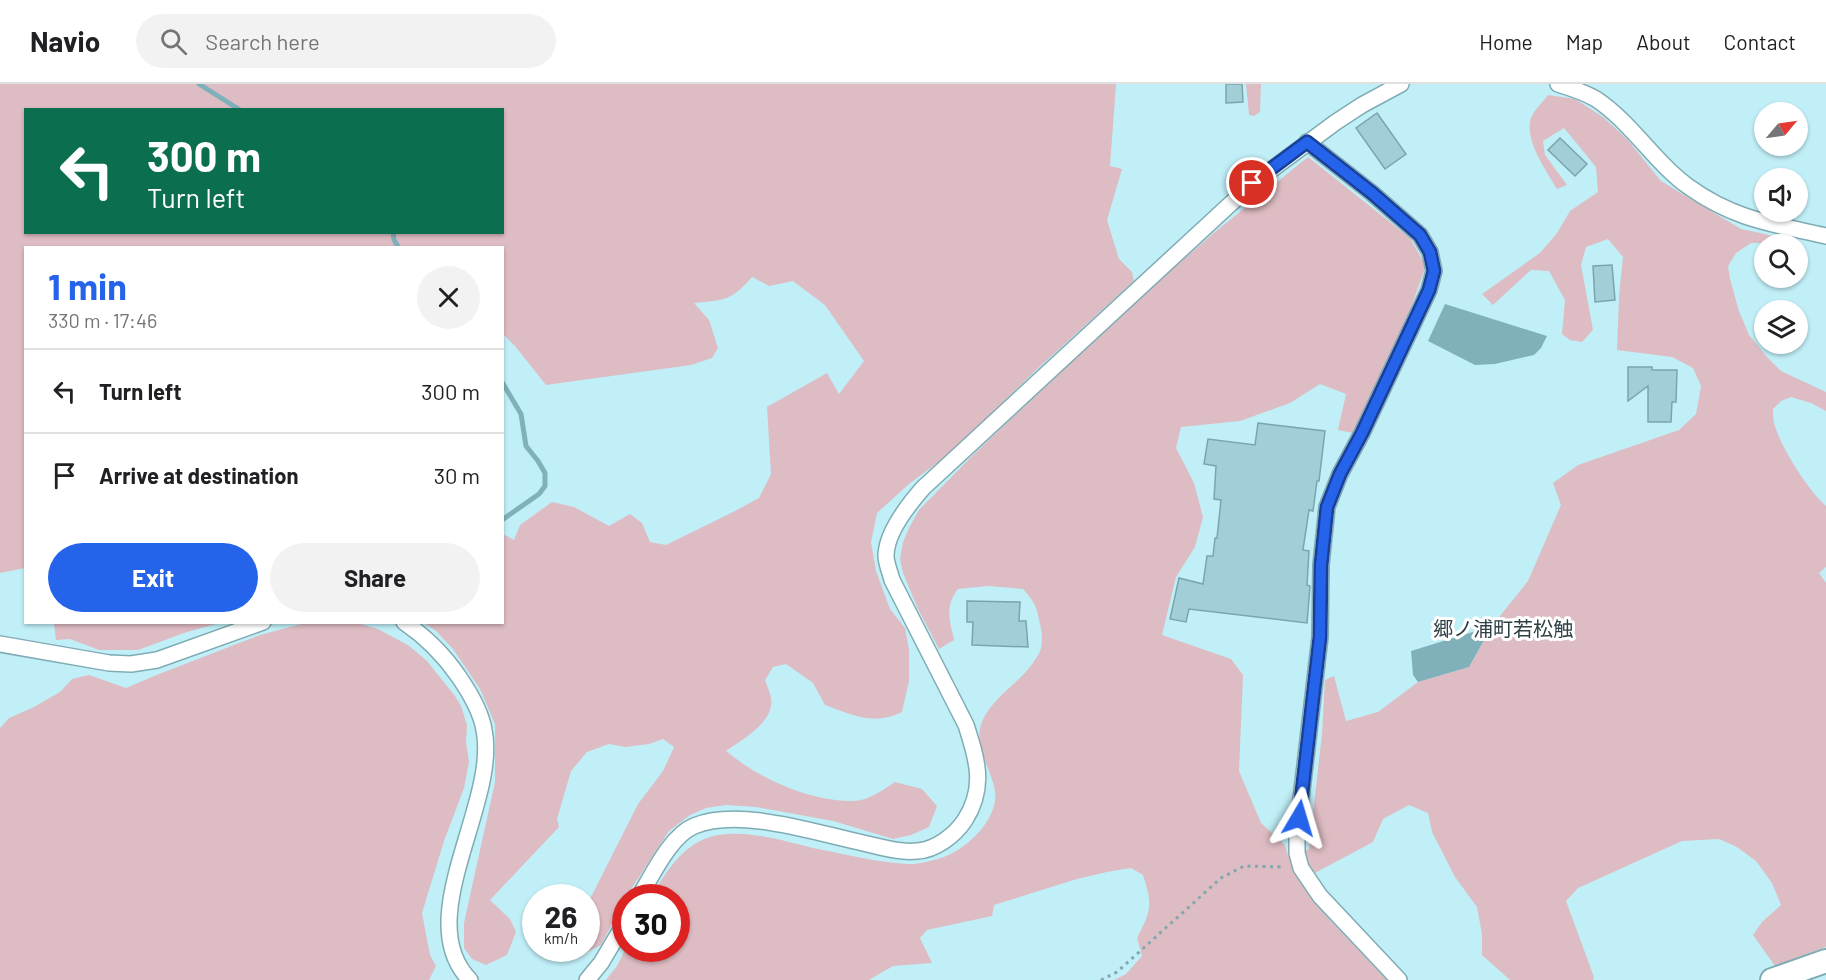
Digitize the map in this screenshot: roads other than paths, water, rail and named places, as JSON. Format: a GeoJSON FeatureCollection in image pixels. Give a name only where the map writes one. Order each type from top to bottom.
{"type":"FeatureCollection","features":[{"type":"Feature","properties":{"kind":"main road"},"geometry":{"type":"LineString","coordinates":[[1772,980],[1826,961]]}},
{"type":"Feature","properties":{"kind":"street"},"geometry":{"type":"LineString","coordinates":[[647,884],[668,848],[691,827],[708,821],[729,818],[779,824],[895,850],[919,852],[939,844],[957,831],[967,817],[977,794],[978,766],[966,724],[892,579],[886,556],[890,539],[898,522],[923,488],[1252,183],[1362,105],[1401,84]]}},
{"type":"Feature","properties":{"kind":"street"},"geometry":{"type":"LineString","coordinates":[[1558,84],[1591,89],[1597,100],[1624,122],[1688,187],[1719,206],[1747,218],[1826,236]]}},
{"type":"Feature","properties":{"kind":"street"},"geometry":{"type":"LineString","coordinates":[[1307,142],[1372,193],[1420,235],[1430,252],[1434,271],[1429,290],[1362,433],[1340,474],[1327,507],[1321,565],[1320,637],[1297,833],[1297,853],[1301,868],[1320,896],[1399,980]]}},
{"type":"Feature","properties":{"kind":"street"},"geometry":{"type":"LineString","coordinates":[[0,644],[109,663],[131,664],[157,660],[257,624]]}},
{"type":"Feature","properties":{"kind":"street"},"geometry":{"type":"LineString","coordinates":[[407,624],[447,660],[472,696],[484,729],[486,754],[479,793],[452,890],[449,918],[450,943],[462,978]]}},
{"type":"Feature","properties":{"kind":"street"},"geometry":{"type":"LineString","coordinates":[[587,980],[602,963],[612,946]]}},
{"type":"Feature","properties":{"kind":"water"},"geometry":{"type":"Polygon","coordinates":[[[1445,304],[1547,336],[1541,348],[1534,355],[1495,364],[1475,365],[1428,341],[1445,304]]]}},
{"type":"Feature","properties":{"kind":"water"},"geometry":{"type":"Polygon","coordinates":[[[1492,626],[1469,667],[1418,682],[1413,675],[1411,651],[1492,626]]]}},
{"type":"Feature","properties":{"kind":"waterway"},"geometry":{"type":"LineString","coordinates":[[199,84],[237,108]]}},
{"type":"Feature","properties":{"kind":"waterway"},"geometry":{"type":"LineString","coordinates":[[393,234],[398,246]]}},
{"type":"Feature","properties":{"kind":"waterway"},"geometry":{"type":"LineString","coordinates":[[504,385],[521,414],[526,446],[545,473],[545,486],[539,494],[504,519]]}},
{"type":"Feature","properties":{"kind":"district","name":"郷ノ浦町若松触"},"geometry":{"type":"Point","coordinates":[1503,629]}}]}
